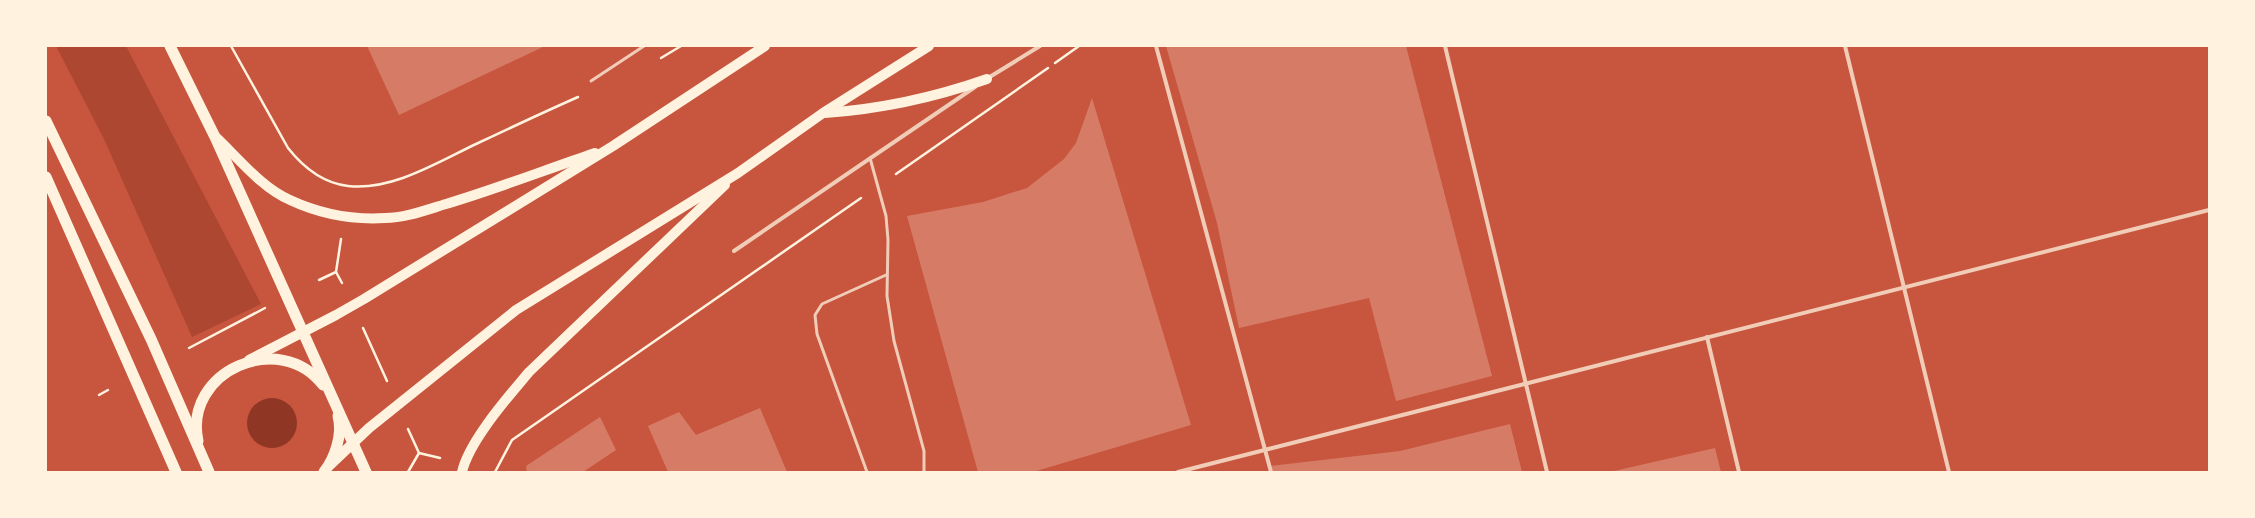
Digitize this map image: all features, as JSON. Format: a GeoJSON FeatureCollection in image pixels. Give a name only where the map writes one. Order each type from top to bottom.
{"type":"FeatureCollection","features":[{"type":"Feature","properties":{"kind":"highway"},"geometry":{"type":"LineString","coordinates":[[170,46],[215,137],[366,472]]}},
{"type":"Feature","properties":{"kind":"highway"},"geometry":{"type":"LineString","coordinates":[[46,121],[150,339],[201,455],[210,472]]}},
{"type":"Feature","properties":{"kind":"highway"},"geometry":{"type":"LineString","coordinates":[[46,177],[176,472]]}},
{"type":"Feature","properties":{"kind":"highway"},"geometry":{"type":"LineString","coordinates":[[201,455],[196,433],[199,410],[208,390],[225,372],[247,361],[272,358],[296,363],[316,376],[332,396],[339,419],[338,444],[327,468]]}},
{"type":"Feature","properties":{"kind":"main road"},"geometry":{"type":"LineString","coordinates":[[247,361],[353,306],[614,146],[765,46]]}},
{"type":"Feature","properties":{"kind":"main road"},"geometry":{"type":"LineString","coordinates":[[327,468],[353,443],[516,310],[738,173],[823,113],[929,46]]}},
{"type":"Feature","properties":{"kind":"main road"},"geometry":{"type":"LineString","coordinates":[[823,113],[865,110],[906,103],[947,93],[987,79]]}},
{"type":"Feature","properties":{"kind":"main road"},"geometry":{"type":"LineString","coordinates":[[215,137],[264,183],[290,200],[335,216],[359,218],[386,218],[414,214],[462,199],[614,146]]}},
{"type":"Feature","properties":{"kind":"main road"},"geometry":{"type":"LineString","coordinates":[[462,472],[464,464],[503,403],[529,372],[738,173]]}},
{"type":"Feature","properties":{"kind":"street"},"geometry":{"type":"LineString","coordinates":[[734,251],[987,79],[1040,46]]}},
{"type":"Feature","properties":{"kind":"street"},"geometry":{"type":"LineString","coordinates":[[1156,46],[1271,472]]}},
{"type":"Feature","properties":{"kind":"street"},"geometry":{"type":"LineString","coordinates":[[1445,46],[1547,472]]}},
{"type":"Feature","properties":{"kind":"street"},"geometry":{"type":"LineString","coordinates":[[1845,46],[1949,472]]}},
{"type":"Feature","properties":{"kind":"street"},"geometry":{"type":"LineString","coordinates":[[1178,472],[1264,448],[2209,210]]}},
{"type":"Feature","properties":{"kind":"street"},"geometry":{"type":"LineString","coordinates":[[1707,337],[1738,472]]}},
{"type":"Feature","properties":{"kind":"lane"},"geometry":{"type":"LineString","coordinates":[[591,81],[644,46]]}},
{"type":"Feature","properties":{"kind":"lane"},"geometry":{"type":"LineString","coordinates":[[870,158],[886,216],[888,240],[886,275],[894,341],[924,451],[924,472]]}},
{"type":"Feature","properties":{"kind":"lane"},"geometry":{"type":"LineString","coordinates":[[867,472],[816,334],[815,315],[822,304],[886,275]]}},
{"type":"Feature","properties":{"kind":"path"},"geometry":{"type":"LineString","coordinates":[[231,46],[288,148],[300,162],[330,182],[348,186],[382,183],[414,173],[579,96]]}},
{"type":"Feature","properties":{"kind":"path"},"geometry":{"type":"LineString","coordinates":[[659,59],[681,46]]}},
{"type":"Feature","properties":{"kind":"path"},"geometry":{"type":"LineString","coordinates":[[495,472],[512,440],[1079,46]]}},
{"type":"Feature","properties":{"kind":"path"},"geometry":{"type":"LineString","coordinates":[[341,239],[336,272],[342,283]]}},
{"type":"Feature","properties":{"kind":"path"},"geometry":{"type":"LineString","coordinates":[[319,280],[336,272]]}},
{"type":"Feature","properties":{"kind":"path"},"geometry":{"type":"LineString","coordinates":[[189,348],[269,306]]}},
{"type":"Feature","properties":{"kind":"path"},"geometry":{"type":"LineString","coordinates":[[362,325],[387,381]]}},
{"type":"Feature","properties":{"kind":"path"},"geometry":{"type":"LineString","coordinates":[[98,394],[108,390]]}},
{"type":"Feature","properties":{"kind":"path"},"geometry":{"type":"LineString","coordinates":[[408,429],[419,453]]}},
{"type":"Feature","properties":{"kind":"path"},"geometry":{"type":"LineString","coordinates":[[419,453],[440,458]]}},
{"type":"Feature","properties":{"kind":"path"},"geometry":{"type":"LineString","coordinates":[[408,472],[419,453]]}},
{"type":"Feature","properties":{"kind":"shaded area"},"geometry":{"type":"Polygon","coordinates":[[[56,46],[126,46],[261,304],[192,337],[104,139],[56,46]]]}},
{"type":"Feature","properties":{"kind":"shaded area"},"geometry":{"type":"Polygon","coordinates":[[[267,398],[277,398],[290,405],[297,418],[297,428],[290,441],[277,448],[267,448],[258,444],[251,437],[247,428],[247,418],[251,409],[258,402],[267,398]]]}},
{"type":"Feature","properties":{"kind":"building"},"geometry":{"type":"Polygon","coordinates":[[[367,46],[545,46],[399,115],[367,46]]]}},
{"type":"Feature","properties":{"kind":"building"},"geometry":{"type":"Polygon","coordinates":[[[1166,46],[1406,46],[1492,376],[1396,401],[1369,298],[1239,328],[1217,223],[1166,46]]]}},
{"type":"Feature","properties":{"kind":"building"},"geometry":{"type":"Polygon","coordinates":[[[1092,98],[1191,425],[1033,472],[978,472],[907,216],[983,202],[1027,188],[1064,159],[1076,143],[1092,98]]]}},
{"type":"Feature","properties":{"kind":"building"},"geometry":{"type":"Polygon","coordinates":[[[760,408],[787,472],[668,472],[648,426],[679,412],[696,435],[760,408]]]}},
{"type":"Feature","properties":{"kind":"building"},"geometry":{"type":"Polygon","coordinates":[[[600,417],[616,450],[583,472],[527,472],[526,466],[600,417]]]}},
{"type":"Feature","properties":{"kind":"building"},"geometry":{"type":"Polygon","coordinates":[[[1510,424],[1522,472],[1273,472],[1270,466],[1400,451],[1510,424]]]}},
{"type":"Feature","properties":{"kind":"building"},"geometry":{"type":"Polygon","coordinates":[[[1715,448],[1721,472],[1614,472],[1614,471],[1715,448]]]}}]}
